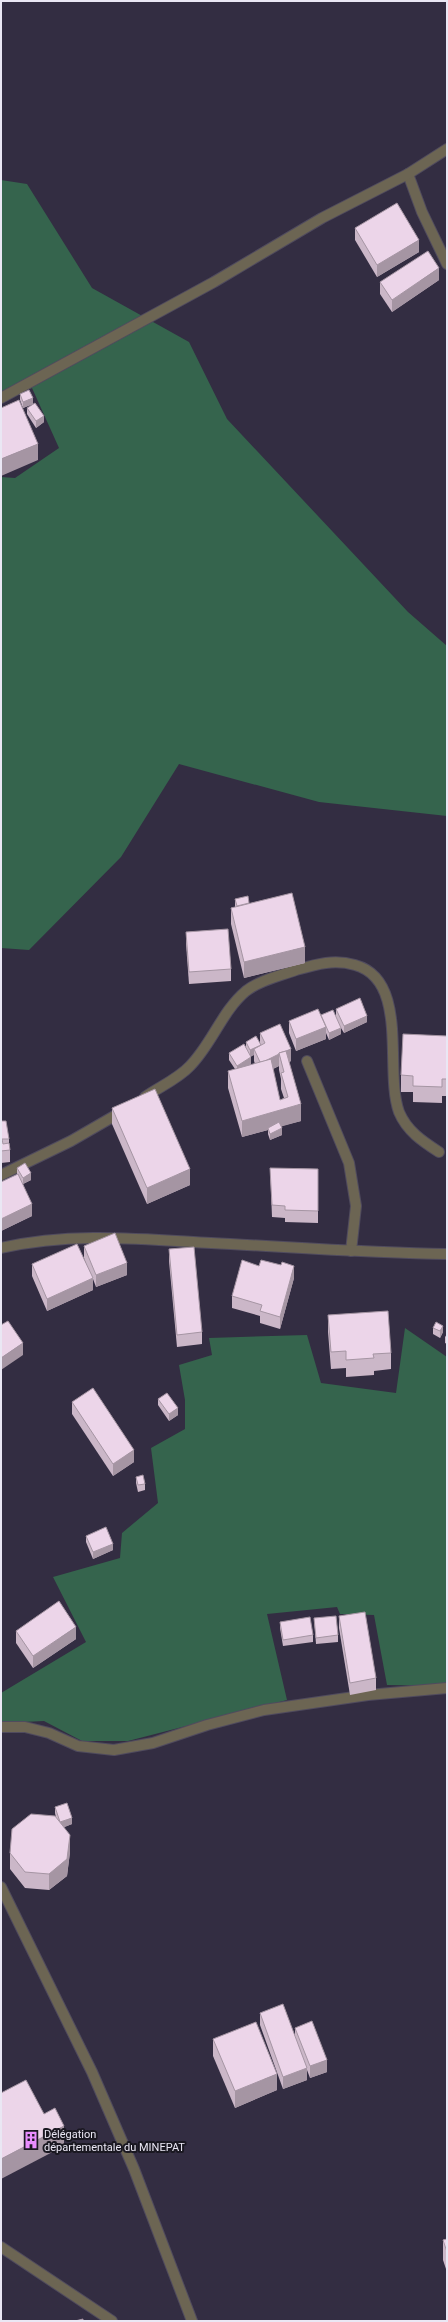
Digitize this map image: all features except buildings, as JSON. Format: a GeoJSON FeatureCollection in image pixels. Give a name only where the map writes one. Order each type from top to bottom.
{"type":"FeatureCollection","features":[{"type":"Feature","properties":{"kind":"street"},"geometry":{"type":"LineString","coordinates":[[1,398],[214,282],[322,218],[408,174],[447,149]]}},
{"type":"Feature","properties":{"kind":"street"},"geometry":{"type":"LineString","coordinates":[[408,174],[422,212],[447,264]]}},
{"type":"Feature","properties":{"kind":"street"},"geometry":{"type":"LineString","coordinates":[[1,1175],[96,1127],[189,1068],[232,1006],[246,991],[262,982],[316,964],[335,961],[357,965],[375,975],[384,989],[391,1019],[393,1080],[400,1113],[408,1129],[417,1138],[439,1152]]}},
{"type":"Feature","properties":{"kind":"street"},"geometry":{"type":"LineString","coordinates":[[306,1061],[349,1163],[356,1206],[351,1251]]}},
{"type":"Feature","properties":{"kind":"street"},"geometry":{"type":"LineString","coordinates":[[1,1248],[35,1240],[99,1236],[351,1251],[447,1254]]}},
{"type":"Feature","properties":{"kind":"street"},"geometry":{"type":"LineString","coordinates":[[1,1727],[25,1727],[49,1733],[78,1746],[114,1750],[153,1743],[208,1725],[264,1710],[368,1695],[447,1688]]}},
{"type":"Feature","properties":{"kind":"street"},"geometry":{"type":"LineString","coordinates":[[1,1887],[98,2086],[134,2169],[192,2321]]}},
{"type":"Feature","properties":{"kind":"street"},"geometry":{"type":"LineString","coordinates":[[1,2247],[112,2321]]}},
{"type":"Feature","properties":{"kind":"green space"},"geometry":{"type":"Polygon","coordinates":[[[1,180],[27,184],[92,288],[189,342],[227,419],[408,612],[447,646],[447,816],[319,802],[179,764],[121,857],[29,950],[1,948],[1,477],[15,478],[59,448],[32,388],[1,398],[1,180]]]}},
{"type":"Feature","properties":{"kind":"green space"},"geometry":{"type":"Polygon","coordinates":[[[405,1328],[447,1357],[447,1686],[387,1685],[374,1615],[340,1614],[337,1607],[267,1614],[287,1700],[128,1741],[82,1741],[44,1721],[1,1723],[1,1693],[86,1642],[53,1577],[120,1558],[122,1533],[158,1503],[151,1448],[185,1429],[185,1400],[179,1365],[212,1355],[209,1338],[307,1335],[321,1383],[396,1393],[405,1328]]]}},
{"type":"Feature","properties":{"kind":"place","name":"Délégation départementale du MINEPAT"},"geometry":{"type":"Point","coordinates":[31,2140]}}]}
